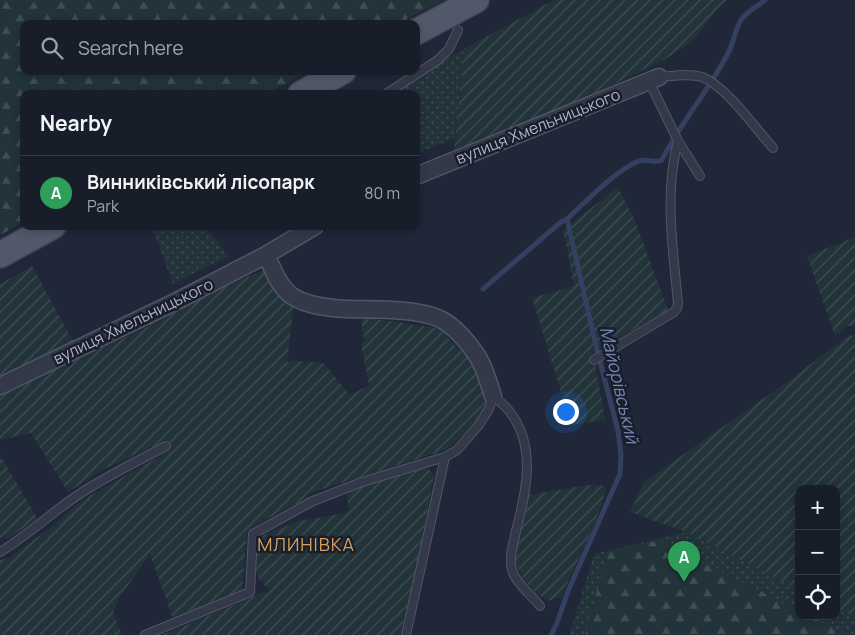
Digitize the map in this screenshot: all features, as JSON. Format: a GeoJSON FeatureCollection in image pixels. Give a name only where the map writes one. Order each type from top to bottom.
{"type":"FeatureCollection","features":[{"type":"Feature","properties":{"kind":"main road"},"geometry":{"type":"LineString","coordinates":[[420,30],[476,0]]}},
{"type":"Feature","properties":{"kind":"main road"},"geometry":{"type":"LineString","coordinates":[[308,90],[336,75]]}},
{"type":"Feature","properties":{"kind":"main road"},"geometry":{"type":"LineString","coordinates":[[0,255],[46,230]]}},
{"type":"Feature","properties":{"kind":"street","name":"вулиця Хмельницького"},"geometry":{"type":"LineString","coordinates":[[420,174],[654,79]]}},
{"type":"Feature","properties":{"kind":"street","name":"вулиця Хмельницького"},"geometry":{"type":"LineString","coordinates":[[0,386],[177,301],[308,230]]}},
{"type":"Feature","properties":{"kind":"street"},"geometry":{"type":"LineString","coordinates":[[266,254],[279,281],[291,295],[304,302],[336,308],[403,311],[438,318],[453,328],[479,358],[493,396]]}},
{"type":"Feature","properties":{"kind":"lane"},"geometry":{"type":"LineString","coordinates":[[420,72],[438,60],[449,49],[458,30]]}},
{"type":"Feature","properties":{"kind":"lane"},"geometry":{"type":"LineString","coordinates":[[392,90],[415,75]]}},
{"type":"Feature","properties":{"kind":"lane"},"geometry":{"type":"LineString","coordinates":[[700,176],[676,137],[654,79],[690,75],[702,77],[711,82],[727,94],[773,148]]}},
{"type":"Feature","properties":{"kind":"lane"},"geometry":{"type":"LineString","coordinates":[[597,359],[674,312],[677,308],[671,194],[672,162],[676,137]]}},
{"type":"Feature","properties":{"kind":"lane"},"geometry":{"type":"LineString","coordinates":[[145,635],[250,592],[253,534],[313,501],[362,482],[445,458],[457,450],[478,426],[489,409],[493,396],[510,411],[520,427],[525,443],[526,490],[512,549],[511,566],[514,574],[540,606]]}},
{"type":"Feature","properties":{"kind":"lane"},"geometry":{"type":"LineString","coordinates":[[0,552],[19,541],[77,496],[108,476],[166,446]]}},
{"type":"Feature","properties":{"kind":"lane"},"geometry":{"type":"LineString","coordinates":[[406,635],[445,458]]}},
{"type":"Feature","properties":{"kind":"green space"},"geometry":{"type":"Polygon","coordinates":[[[0,0],[443,0],[406,20],[20,20],[20,75],[302,75],[273,90],[20,90],[20,224],[0,235],[0,0]]]}},
{"type":"Feature","properties":{"kind":"green space"},"geometry":{"type":"Polygon","coordinates":[[[554,0],[727,0],[716,10],[694,40],[664,60],[575,103],[454,152],[464,49],[554,0]]]}},
{"type":"Feature","properties":{"kind":"green space"},"geometry":{"type":"Polygon","coordinates":[[[464,49],[455,138],[420,152],[420,90],[389,90],[420,75],[420,73],[464,49]]]}},
{"type":"Feature","properties":{"kind":"green space"},"geometry":{"type":"Polygon","coordinates":[[[618,187],[636,223],[668,310],[593,352],[605,420],[571,425],[532,298],[574,286],[562,231],[618,187]]]}},
{"type":"Feature","properties":{"kind":"green space"},"geometry":{"type":"Polygon","coordinates":[[[152,230],[208,230],[229,256],[173,284],[152,230]]]}},
{"type":"Feature","properties":{"kind":"green space"},"geometry":{"type":"Polygon","coordinates":[[[855,237],[855,326],[848,326],[835,336],[807,256],[855,237]]]}},
{"type":"Feature","properties":{"kind":"green space"},"geometry":{"type":"Polygon","coordinates":[[[32,266],[73,341],[0,375],[0,284],[32,266]]]}},
{"type":"Feature","properties":{"kind":"green space"},"geometry":{"type":"Polygon","coordinates":[[[267,269],[294,303],[287,362],[323,363],[350,395],[369,385],[361,344],[364,341],[361,317],[436,328],[442,331],[456,347],[465,353],[481,383],[486,405],[468,429],[446,450],[307,494],[308,499],[286,508],[247,531],[242,591],[173,619],[150,554],[120,597],[117,598],[118,602],[113,612],[122,635],[0,635],[0,560],[9,558],[54,525],[81,501],[172,449],[167,440],[102,470],[68,492],[31,433],[0,440],[0,394],[150,326],[150,324],[237,281],[267,269]]]}},
{"type":"Feature","properties":{"kind":"green space"},"geometry":{"type":"Polygon","coordinates":[[[849,335],[855,336],[855,617],[840,611],[840,485],[795,485],[795,588],[686,532],[630,512],[644,482],[787,382],[849,335]]]}},
{"type":"Feature","properties":{"kind":"green space"},"geometry":{"type":"Polygon","coordinates":[[[0,455],[38,519],[7,539],[5,536],[0,538],[0,455]]]}},
{"type":"Feature","properties":{"kind":"green space"},"geometry":{"type":"Polygon","coordinates":[[[427,467],[434,475],[417,566],[400,635],[162,635],[269,590],[259,579],[255,567],[258,542],[264,535],[298,521],[341,514],[349,510],[346,492],[427,467]]]}},
{"type":"Feature","properties":{"kind":"green space"},"geometry":{"type":"Polygon","coordinates":[[[588,485],[607,486],[595,523],[561,597],[548,601],[535,592],[525,580],[517,566],[513,551],[528,495],[588,485]]]}},
{"type":"Feature","properties":{"kind":"green space"},"geometry":{"type":"Polygon","coordinates":[[[686,532],[795,588],[795,620],[840,620],[840,611],[855,617],[855,635],[569,635],[594,554],[686,532]]]}},
{"type":"Feature","properties":{"kind":"green space"},"geometry":{"type":"Polygon","coordinates":[[[660,541],[795,609],[795,620],[817,620],[847,635],[585,635],[608,550],[660,541]]]}},
{"type":"Feature","properties":{"kind":"waterway"},"geometry":{"type":"LineString","coordinates":[[483,289],[620,172],[639,161],[662,160],[677,133],[719,69],[729,51],[741,20],[765,0]]}},
{"type":"Feature","properties":{"kind":"waterway","name":"Майорівський"},"geometry":{"type":"LineString","coordinates":[[551,635],[568,591],[620,474],[621,455],[618,431],[567,219]]}},
{"type":"Feature","properties":{"kind":"place","name":"Винниківський лісопарк"},"geometry":{"type":"Point","coordinates":[684,582]}},
{"type":"Feature","properties":{"kind":"district","name":"МЛИНІВКА"},"geometry":{"type":"Point","coordinates":[306,545]}}]}
